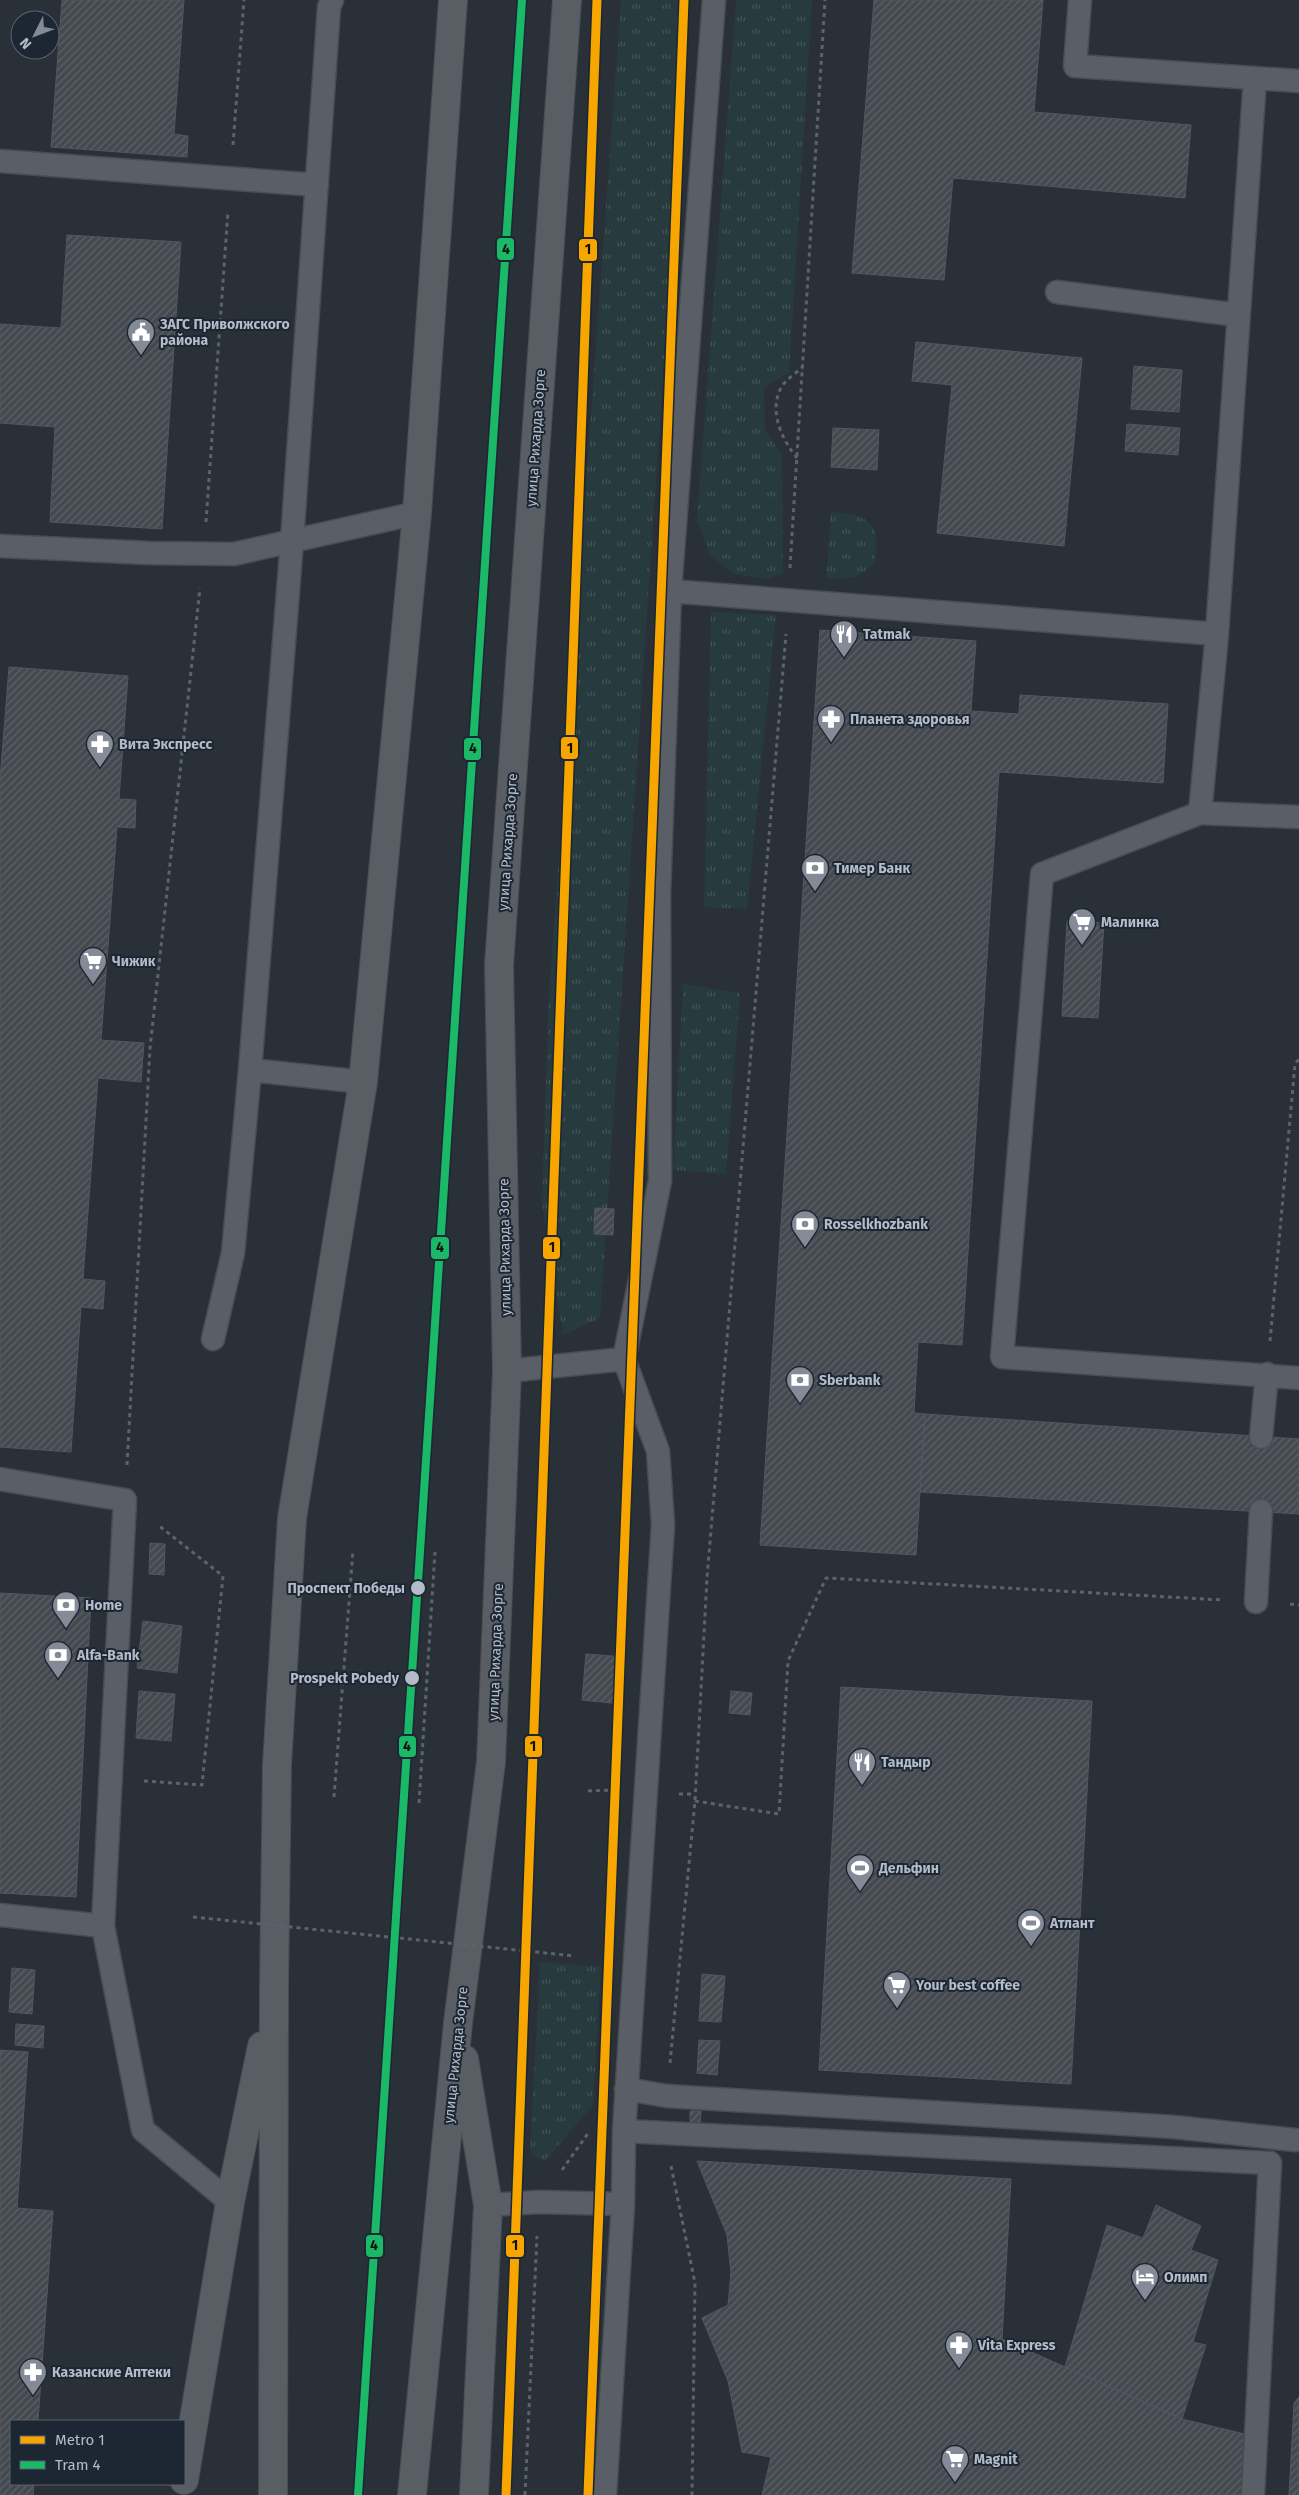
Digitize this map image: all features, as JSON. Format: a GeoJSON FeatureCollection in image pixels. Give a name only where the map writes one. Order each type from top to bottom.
{"type":"FeatureCollection","features":[{"type":"Feature","properties":{"kind":"main road"},"geometry":{"type":"LineString","coordinates":[[273,2491],[274,1986],[277,1765],[292,1518],[363,1082],[417,513],[453,0]]}},
{"type":"Feature","properties":{"kind":"main road","name":"улица Рихарда Зорге"},"geometry":{"type":"LineString","coordinates":[[412,2494],[458,2023],[491,1762],[507,1371],[500,965],[567,0]]}},
{"type":"Feature","properties":{"kind":"main road"},"geometry":{"type":"LineString","coordinates":[[185,2474],[230,2202],[274,1986]]}},
{"type":"Feature","properties":{"kind":"main road"},"geometry":{"type":"LineString","coordinates":[[458,2023],[488,2205],[474,2495]]}},
{"type":"Feature","properties":{"kind":"lane"},"geometry":{"type":"LineString","coordinates":[[213,1339],[233,1253],[250,1070],[292,541],[329,7],[332,0]]}},
{"type":"Feature","properties":{"kind":"lane"},"geometry":{"type":"LineString","coordinates":[[605,2495],[623,2204],[626,2089],[663,1526],[658,1451],[624,1359],[660,1181],[659,893],[670,592],[714,0]]}},
{"type":"Feature","properties":{"kind":"lane"},"geometry":{"type":"LineString","coordinates":[[1080,0],[1075,66],[1299,81]]}},
{"type":"Feature","properties":{"kind":"lane"},"geometry":{"type":"LineString","coordinates":[[1200,813],[1217,634],[1254,78]]}},
{"type":"Feature","properties":{"kind":"lane"},"geometry":{"type":"LineString","coordinates":[[0,161],[317,185]]}},
{"type":"Feature","properties":{"kind":"lane"},"geometry":{"type":"LineString","coordinates":[[1057,292],[1238,315]]}},
{"type":"Feature","properties":{"kind":"lane"},"geometry":{"type":"LineString","coordinates":[[0,546],[234,554],[417,513]]}},
{"type":"Feature","properties":{"kind":"lane"},"geometry":{"type":"LineString","coordinates":[[670,592],[1217,634]]}},
{"type":"Feature","properties":{"kind":"lane"},"geometry":{"type":"LineString","coordinates":[[1299,817],[1200,813],[1042,874],[1002,1357],[1267,1374],[1299,1378]]}},
{"type":"Feature","properties":{"kind":"lane"},"geometry":{"type":"LineString","coordinates":[[250,1070],[363,1082]]}},
{"type":"Feature","properties":{"kind":"lane"},"geometry":{"type":"LineString","coordinates":[[507,1371],[624,1359]]}},
{"type":"Feature","properties":{"kind":"lane"},"geometry":{"type":"LineString","coordinates":[[1261,1437],[1267,1374]]}},
{"type":"Feature","properties":{"kind":"lane"},"geometry":{"type":"LineString","coordinates":[[0,1479],[125,1500],[102,1926],[143,2130],[230,2202]]}},
{"type":"Feature","properties":{"kind":"lane"},"geometry":{"type":"LineString","coordinates":[[1256,1602],[1261,1511]]}},
{"type":"Feature","properties":{"kind":"lane"},"geometry":{"type":"LineString","coordinates":[[0,1915],[102,1926]]}},
{"type":"Feature","properties":{"kind":"lane"},"geometry":{"type":"LineString","coordinates":[[626,2089],[667,2096],[1174,2127],[1295,2140]]}},
{"type":"Feature","properties":{"kind":"lane"},"geometry":{"type":"LineString","coordinates":[[624,2130],[1270,2163],[1254,2495]]}},
{"type":"Feature","properties":{"kind":"lane"},"geometry":{"type":"LineString","coordinates":[[488,2205],[539,2202],[623,2204]]}},
{"type":"Feature","properties":{"kind":"path"},"geometry":{"type":"LineString","coordinates":[[110,1778],[202,1785],[223,1576],[125,1500],[150,1048],[204,553],[244,0]]}},
{"type":"Feature","properties":{"kind":"path"},"geometry":{"type":"LineString","coordinates":[[667,2096],[695,1801],[693,1794],[708,1568],[788,601],[825,0]]}},
{"type":"Feature","properties":{"kind":"path"},"geometry":{"type":"LineString","coordinates":[[797,458],[779,427],[776,402],[783,385],[802,368]]}},
{"type":"Feature","properties":{"kind":"path"},"geometry":{"type":"LineString","coordinates":[[1267,1374],[1295,1064],[1299,1059]]}},
{"type":"Feature","properties":{"kind":"path"},"geometry":{"type":"LineString","coordinates":[[334,1797],[353,1550]]}},
{"type":"Feature","properties":{"kind":"path"},"geometry":{"type":"LineString","coordinates":[[420,1803],[435,1552]]}},
{"type":"Feature","properties":{"kind":"path"},"geometry":{"type":"LineString","coordinates":[[695,1801],[779,1814],[788,1661],[826,1578],[1299,1604]]}},
{"type":"Feature","properties":{"kind":"path"},"geometry":{"type":"LineString","coordinates":[[193,1917],[574,1956]]}},
{"type":"Feature","properties":{"kind":"path"},"geometry":{"type":"LineString","coordinates":[[525,2495],[539,2202],[593,2126]]}},
{"type":"Feature","properties":{"kind":"path"},"geometry":{"type":"LineString","coordinates":[[664,2131],[695,2283],[692,2495]]}},
{"type":"Feature","properties":{"kind":"green space"},"geometry":{"type":"Polygon","coordinates":[[[621,0],[688,0],[600,1318],[563,1335],[542,1202],[549,995],[621,0]]]}},
{"type":"Feature","properties":{"kind":"green space"},"geometry":{"type":"Polygon","coordinates":[[[736,0],[812,0],[789,373],[764,387],[765,431],[782,454],[783,573],[766,579],[733,574],[710,555],[697,521],[736,0]]]}},
{"type":"Feature","properties":{"kind":"green space"},"geometry":{"type":"Polygon","coordinates":[[[831,512],[844,513],[864,519],[875,530],[877,539],[874,564],[863,573],[846,578],[826,578],[831,512]]]}},
{"type":"Feature","properties":{"kind":"green space"},"geometry":{"type":"Polygon","coordinates":[[[711,612],[776,615],[747,909],[704,907],[711,612]]]}},
{"type":"Feature","properties":{"kind":"green space"},"geometry":{"type":"Polygon","coordinates":[[[683,984],[740,993],[726,1174],[673,1170],[683,984]]]}},
{"type":"Feature","properties":{"kind":"green space"},"geometry":{"type":"Polygon","coordinates":[[[540,1962],[601,1967],[593,2105],[544,2162],[530,2153],[540,1962]]]}},
{"type":"Feature","properties":{"kind":"building"},"geometry":{"type":"Polygon","coordinates":[[[62,0],[184,0],[174,134],[188,136],[187,157],[51,147],[58,60],[60,60],[62,0]]]}},
{"type":"Feature","properties":{"kind":"building"},"geometry":{"type":"Polygon","coordinates":[[[874,0],[1043,0],[1034,112],[1191,125],[1185,198],[953,178],[944,280],[852,273],[874,0]]]}},
{"type":"Feature","properties":{"kind":"building"},"geometry":{"type":"Polygon","coordinates":[[[67,235],[181,242],[162,529],[50,522],[55,427],[0,423],[0,324],[61,328],[67,235]]]}},
{"type":"Feature","properties":{"kind":"building"},"geometry":{"type":"Polygon","coordinates":[[[916,342],[1082,358],[1064,546],[937,533],[952,385],[912,381],[916,342]]]}},
{"type":"Feature","properties":{"kind":"building"},"geometry":{"type":"Polygon","coordinates":[[[1134,366],[1182,370],[1179,412],[1131,409],[1134,366]]]}},
{"type":"Feature","properties":{"kind":"building"},"geometry":{"type":"Polygon","coordinates":[[[1127,424],[1180,428],[1178,455],[1125,451],[1127,424]]]}},
{"type":"Feature","properties":{"kind":"building"},"geometry":{"type":"Polygon","coordinates":[[[833,428],[879,430],[877,470],[831,467],[833,428]]]}},
{"type":"Feature","properties":{"kind":"building"},"geometry":{"type":"Polygon","coordinates":[[[820,630],[976,641],[971,711],[1019,714],[1020,695],[1168,704],[1163,783],[999,772],[962,1345],[918,1342],[914,1413],[925,1414],[916,1555],[760,1545],[820,630]]]}},
{"type":"Feature","properties":{"kind":"building"},"geometry":{"type":"Polygon","coordinates":[[[9,667],[128,676],[119,799],[136,800],[135,828],[117,827],[101,1040],[144,1043],[141,1082],[98,1078],[83,1279],[105,1281],[103,1309],[81,1307],[71,1452],[0,1447],[0,779],[9,667]]]}},
{"type":"Feature","properties":{"kind":"building"},"geometry":{"type":"Polygon","coordinates":[[[1067,921],[1104,923],[1098,1018],[1062,1016],[1067,921]]]}},
{"type":"Feature","properties":{"kind":"building"},"geometry":{"type":"Polygon","coordinates":[[[595,1208],[614,1209],[613,1235],[594,1234],[595,1208]]]}},
{"type":"Feature","properties":{"kind":"building"},"geometry":{"type":"Polygon","coordinates":[[[925,1414],[1299,1439],[1299,1514],[920,1492],[925,1414]]]}},
{"type":"Feature","properties":{"kind":"building"},"geometry":{"type":"Polygon","coordinates":[[[150,1543],[165,1544],[164,1575],[149,1574],[150,1543]]]}},
{"type":"Feature","properties":{"kind":"building"},"geometry":{"type":"Polygon","coordinates":[[[0,1593],[91,1598],[76,1897],[0,1893],[0,1593]]]}},
{"type":"Feature","properties":{"kind":"building"},"geometry":{"type":"Polygon","coordinates":[[[143,1621],[182,1626],[177,1673],[137,1668],[143,1621]]]}},
{"type":"Feature","properties":{"kind":"building"},"geometry":{"type":"Polygon","coordinates":[[[586,1654],[625,1657],[621,1704],[582,1700],[586,1654]]]}},
{"type":"Feature","properties":{"kind":"building"},"geometry":{"type":"Polygon","coordinates":[[[841,1687],[1092,1701],[1071,2084],[819,2070],[841,1687]]]}},
{"type":"Feature","properties":{"kind":"building"},"geometry":{"type":"Polygon","coordinates":[[[139,1691],[175,1694],[171,1741],[136,1738],[139,1691]]]}},
{"type":"Feature","properties":{"kind":"building"},"geometry":{"type":"Polygon","coordinates":[[[731,1691],[752,1693],[750,1715],[729,1713],[731,1691]]]}},
{"type":"Feature","properties":{"kind":"building"},"geometry":{"type":"Polygon","coordinates":[[[12,1968],[35,1970],[32,2014],[9,2012],[12,1968]]]}},
{"type":"Feature","properties":{"kind":"building"},"geometry":{"type":"Polygon","coordinates":[[[702,1974],[725,1976],[721,2022],[699,2021],[702,1974]]]}},
{"type":"Feature","properties":{"kind":"building"},"geometry":{"type":"Polygon","coordinates":[[[16,2024],[44,2026],[43,2048],[15,2045],[16,2024]]]}},
{"type":"Feature","properties":{"kind":"building"},"geometry":{"type":"Polygon","coordinates":[[[699,2040],[720,2041],[717,2075],[697,2073],[699,2040]]]}},
{"type":"Feature","properties":{"kind":"building"},"geometry":{"type":"Polygon","coordinates":[[[0,2050],[28,2052],[17,2208],[53,2211],[38,2420],[10,2420],[10,2485],[34,2485],[33,2495],[0,2495],[0,2050]]]}},
{"type":"Feature","properties":{"kind":"building"},"geometry":{"type":"Polygon","coordinates":[[[690,2111],[701,2111],[700,2124],[690,2124],[690,2111]]]}},
{"type":"Feature","properties":{"kind":"building"},"geometry":{"type":"Polygon","coordinates":[[[697,2161],[1011,2179],[1002,2339],[1182,2419],[1249,2435],[1242,2495],[762,2495],[771,2457],[742,2452],[728,2381],[702,2318],[728,2305],[731,2273],[727,2235],[697,2161]]]}},
{"type":"Feature","properties":{"kind":"building","name":"Олимп"},"geometry":{"type":"Polygon","coordinates":[[[1156,2205],[1201,2226],[1191,2250],[1218,2260],[1193,2342],[1206,2345],[1182,2419],[1065,2367],[1107,2225],[1143,2238],[1156,2205]]]}},
{"type":"Feature","properties":{"kind":"building"},"geometry":{"type":"Polygon","coordinates":[[[1299,2397],[1299,2495],[1289,2495],[1294,2403],[1299,2397]]]}},
{"type":"Feature","properties":{"kind":"metro line","name":"1"},"geometry":{"type":"LineString","coordinates":[[506,2495],[597,0]]}},
{"type":"Feature","properties":{"kind":"metro line","name":"1"},"geometry":{"type":"LineString","coordinates":[[588,2495],[684,0]]}},
{"type":"Feature","properties":{"kind":"tram line","name":"4"},"geometry":{"type":"LineString","coordinates":[[358,2495],[522,0]]}},
{"type":"Feature","properties":{"kind":"place","name":"ЗАГС Приволжского района"},"geometry":{"type":"Point","coordinates":[141,356]}},
{"type":"Feature","properties":{"kind":"place","name":"Tatmak"},"geometry":{"type":"Point","coordinates":[844,658]}},
{"type":"Feature","properties":{"kind":"place","name":"Планета здоровья"},"geometry":{"type":"Point","coordinates":[831,743]}},
{"type":"Feature","properties":{"kind":"place","name":"Вита Экспресс"},"geometry":{"type":"Point","coordinates":[100,768]}},
{"type":"Feature","properties":{"kind":"place","name":"Тимер Банк"},"geometry":{"type":"Point","coordinates":[815,892]}},
{"type":"Feature","properties":{"kind":"place","name":"Малинка"},"geometry":{"type":"Point","coordinates":[1082,946]}},
{"type":"Feature","properties":{"kind":"place","name":"Чижик"},"geometry":{"type":"Point","coordinates":[93,985]}},
{"type":"Feature","properties":{"kind":"place","name":"Rosselkhozbank"},"geometry":{"type":"Point","coordinates":[805,1248]}},
{"type":"Feature","properties":{"kind":"place","name":"Sberbank"},"geometry":{"type":"Point","coordinates":[800,1404]}},
{"type":"Feature","properties":{"kind":"place","name":"Проспект Победы"},"geometry":{"type":"Point","coordinates":[418,1588]}},
{"type":"Feature","properties":{"kind":"place","name":"Home"},"geometry":{"type":"Point","coordinates":[66,1629]}},
{"type":"Feature","properties":{"kind":"place","name":"Prospekt Pobedy"},"geometry":{"type":"Point","coordinates":[412,1678]}},
{"type":"Feature","properties":{"kind":"place","name":"Alfa-Bank"},"geometry":{"type":"Point","coordinates":[58,1679]}},
{"type":"Feature","properties":{"kind":"place","name":"Тандыр"},"geometry":{"type":"Point","coordinates":[862,1786]}},
{"type":"Feature","properties":{"kind":"place","name":"Дельфин"},"geometry":{"type":"Point","coordinates":[860,1892]}},
{"type":"Feature","properties":{"kind":"place","name":"Атлант"},"geometry":{"type":"Point","coordinates":[1031,1947]}},
{"type":"Feature","properties":{"kind":"place","name":"Your best coffee"},"geometry":{"type":"Point","coordinates":[897,2009]}},
{"type":"Feature","properties":{"kind":"place","name":"Олимп"},"geometry":{"type":"Point","coordinates":[1145,2301]}},
{"type":"Feature","properties":{"kind":"place","name":"Vita Express"},"geometry":{"type":"Point","coordinates":[959,2369]}},
{"type":"Feature","properties":{"kind":"place","name":"Казанские Аптеки"},"geometry":{"type":"Point","coordinates":[33,2396]}},
{"type":"Feature","properties":{"kind":"place","name":"Magnit"},"geometry":{"type":"Point","coordinates":[955,2483]}}]}
